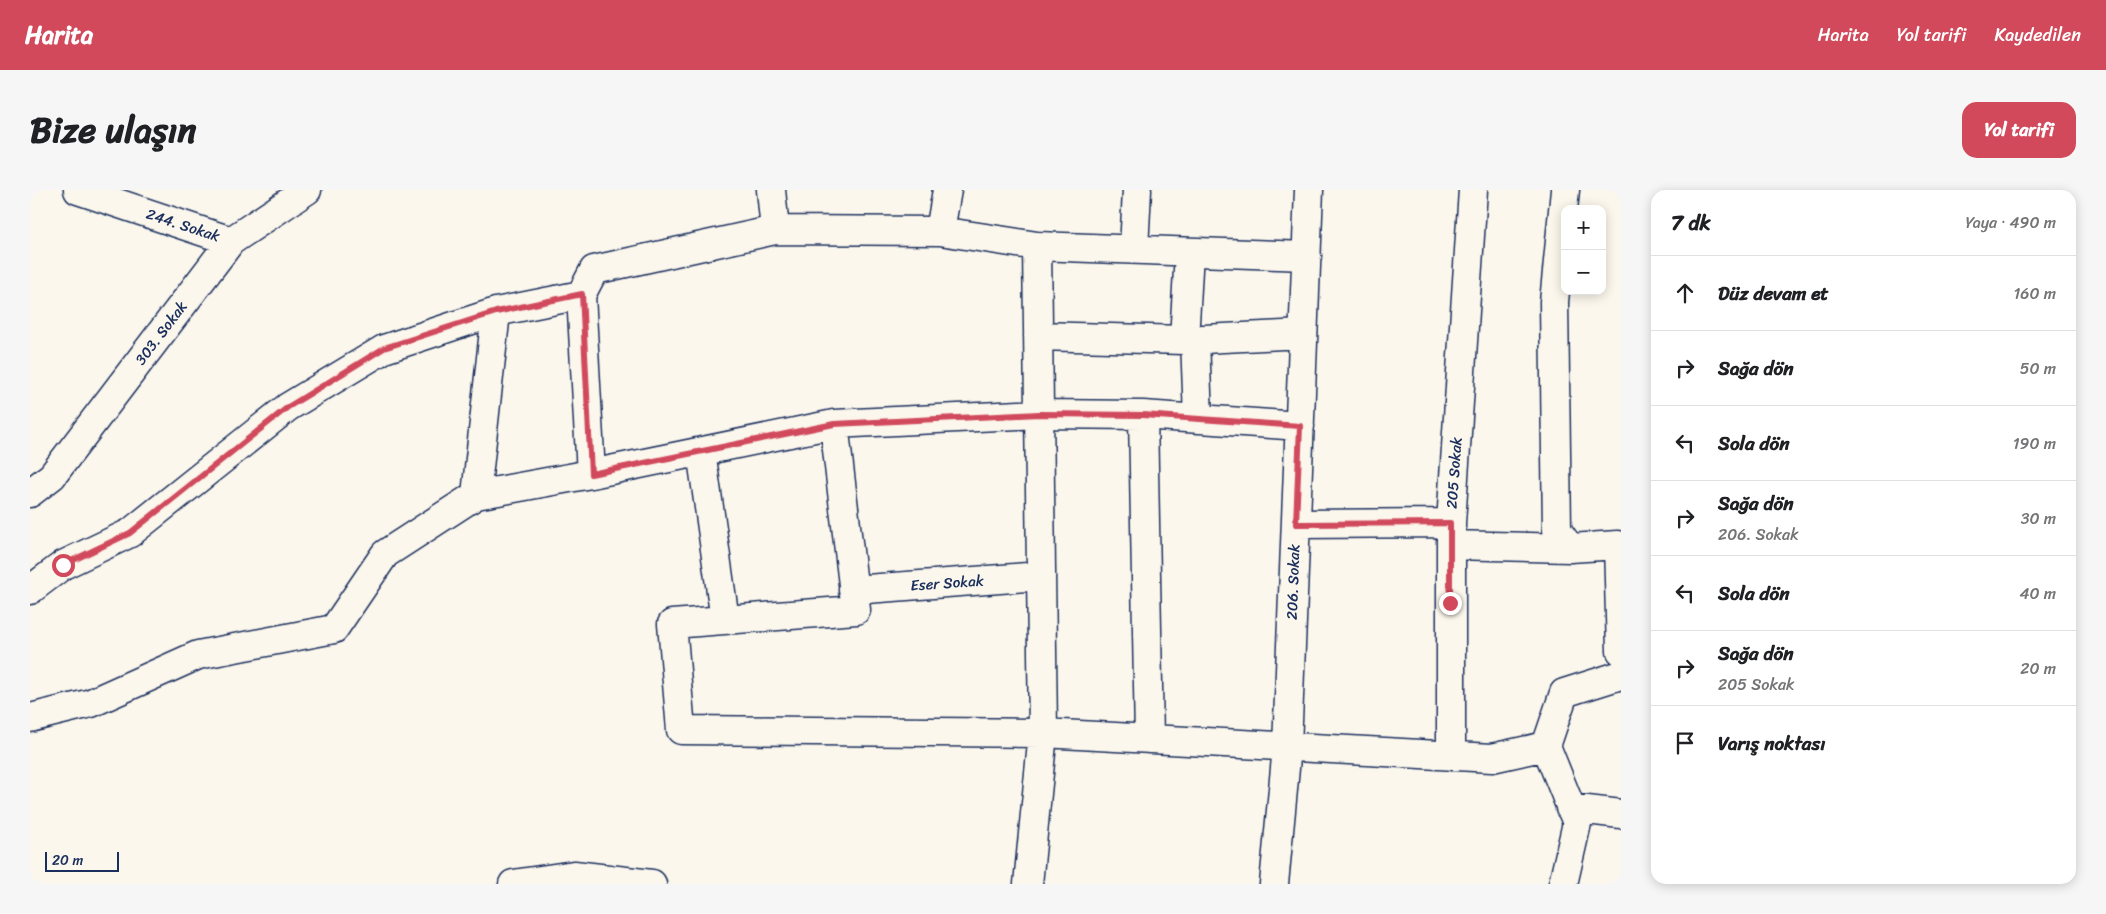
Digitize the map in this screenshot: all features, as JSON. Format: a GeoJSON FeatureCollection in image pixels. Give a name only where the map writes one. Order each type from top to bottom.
{"type":"FeatureCollection","features":[{"type":"Feature","properties":{"kind":"street","name":"244. Sokak"},"geometry":{"type":"LineString","coordinates":[[78,190],[231,241]]}},
{"type":"Feature","properties":{"kind":"street","name":"303. Sokak"},"geometry":{"type":"LineString","coordinates":[[30,493],[52,476],[231,241],[307,190]]}},
{"type":"Feature","properties":{"kind":"street"},"geometry":{"type":"LineString","coordinates":[[771,190],[775,230]]}},
{"type":"Feature","properties":{"kind":"street"},"geometry":{"type":"LineString","coordinates":[[940,232],[947,190]]}},
{"type":"Feature","properties":{"kind":"street"},"geometry":{"type":"LineString","coordinates":[[1134,250],[1137,190]]}},
{"type":"Feature","properties":{"kind":"street","name":"206. Sokak"},"geometry":{"type":"LineString","coordinates":[[1274,884],[1287,747],[1309,190]]}},
{"type":"Feature","properties":{"kind":"street","name":"205 Sokak"},"geometry":{"type":"LineString","coordinates":[[1450,756],[1450,534],[1473,190]]}},
{"type":"Feature","properties":{"kind":"street"},"geometry":{"type":"LineString","coordinates":[[1565,190],[1554,312],[1557,530],[1570,548]]}},
{"type":"Feature","properties":{"kind":"street"},"geometry":{"type":"LineString","coordinates":[[591,474],[582,294],[594,270],[775,230],[940,232],[1037,246],[1306,256]]}},
{"type":"Feature","properties":{"kind":"street"},"geometry":{"type":"LineString","coordinates":[[1028,884],[1043,733],[1037,246]]}},
{"type":"Feature","properties":{"kind":"street"},"geometry":{"type":"LineString","coordinates":[[1189,252],[1190,339],[1198,419]]}},
{"type":"Feature","properties":{"kind":"street"},"geometry":{"type":"LineString","coordinates":[[30,590],[63,565],[130,533],[288,407],[384,348],[496,312],[582,294]]}},
{"type":"Feature","properties":{"kind":"street"},"geometry":{"type":"LineString","coordinates":[[476,495],[496,312]]}},
{"type":"Feature","properties":{"kind":"street"},"geometry":{"type":"LineString","coordinates":[[1038,336],[1190,339],[1303,334]]}},
{"type":"Feature","properties":{"kind":"street"},"geometry":{"type":"LineString","coordinates":[[30,718],[91,703],[198,655],[334,628],[385,554],[476,495],[591,474],[834,424],[1039,414],[1143,415],[1300,426]]}},
{"type":"Feature","properties":{"kind":"street"},"geometry":{"type":"LineString","coordinates":[[1143,415],[1149,739]]}},
{"type":"Feature","properties":{"kind":"street"},"geometry":{"type":"LineString","coordinates":[[834,424],[856,610],[672,624],[681,730],[1043,733],[1492,758],[1546,746]]}},
{"type":"Feature","properties":{"kind":"street"},"geometry":{"type":"LineString","coordinates":[[701,451],[725,620]]}},
{"type":"Feature","properties":{"kind":"street"},"geometry":{"type":"LineString","coordinates":[[1296,524],[1450,534],[1570,548],[1619,537],[1621,651]]}},
{"type":"Feature","properties":{"kind":"street","name":"Eser Sokak"},"geometry":{"type":"LineString","coordinates":[[853,590],[1041,576]]}},
{"type":"Feature","properties":{"kind":"street"},"geometry":{"type":"LineString","coordinates":[[1563,884],[1577,823],[1546,746],[1564,693],[1621,675]]}},
{"type":"Feature","properties":{"kind":"street"},"geometry":{"type":"LineString","coordinates":[[1570,808],[1621,814]]}},
{"type":"Feature","properties":{"kind":"street"},"geometry":{"type":"LineString","coordinates":[[513,884],[574,875],[652,884]]}},
{"type":"Feature","properties":{"kind":"route"},"geometry":{"type":"LineString","coordinates":[[63,565],[130,533],[288,407],[384,348],[496,312],[582,294],[591,474],[834,424],[1039,414],[1143,415],[1300,426],[1296,524],[1450,523],[1450,603]]}}]}
